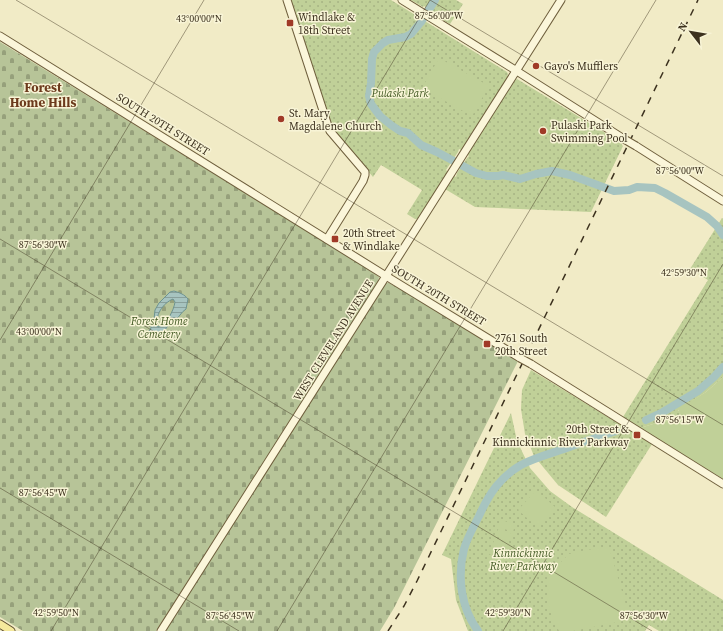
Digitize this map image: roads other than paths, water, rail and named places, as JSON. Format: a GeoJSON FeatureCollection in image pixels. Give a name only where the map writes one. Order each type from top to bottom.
{"type":"FeatureCollection","features":[{"type":"Feature","properties":{"kind":"main road"},"geometry":{"type":"LineString","coordinates":[[0,624],[11,631]]}},
{"type":"Feature","properties":{"kind":"street"},"geometry":{"type":"LineString","coordinates":[[287,0],[330,131],[366,175],[327,239]]}},
{"type":"Feature","properties":{"kind":"street"},"geometry":{"type":"LineString","coordinates":[[402,0],[723,201]]}},
{"type":"Feature","properties":{"kind":"street","name":"WEST CLEVELAND AVENUE"},"geometry":{"type":"LineString","coordinates":[[161,631],[561,0]]}},
{"type":"Feature","properties":{"kind":"street","name":"SOUTH 20TH STREET"},"geometry":{"type":"LineString","coordinates":[[0,36],[723,484]]}},
{"type":"Feature","properties":{"kind":"water"},"geometry":{"type":"Polygon","coordinates":[[[174,291],[182,294],[188,299],[186,309],[161,335],[150,335],[149,331],[154,319],[155,310],[159,303],[170,292],[174,291]],[[173,299],[169,301],[160,310],[157,319],[158,327],[164,324],[169,317],[175,302],[173,299]]]}},
{"type":"Feature","properties":{"kind":"waterway"},"geometry":{"type":"LineString","coordinates":[[435,0],[421,22],[411,34],[405,37],[388,40],[374,52],[369,96],[371,104],[380,116],[391,125],[400,131],[408,133],[421,145],[476,173],[487,176],[503,175],[520,179],[552,171],[570,175],[614,191],[629,190],[637,187],[655,188],[707,217],[717,226],[723,235]]}},
{"type":"Feature","properties":{"kind":"waterway"},"geometry":{"type":"LineString","coordinates":[[646,420],[663,412],[698,391],[723,367]]}},
{"type":"Feature","properties":{"kind":"waterway"},"geometry":{"type":"LineString","coordinates":[[478,631],[472,622],[464,602],[461,570],[464,549],[467,541],[491,493],[507,475],[521,465],[542,456],[616,431]]}},
{"type":"Feature","properties":{"kind":"railway"},"geometry":{"type":"LineString","coordinates":[[388,631],[404,606],[417,581],[698,0]]}},
{"type":"Feature","properties":{"kind":"place","name":"Windlake & 18th Street"},"geometry":{"type":"Point","coordinates":[290,23]}},
{"type":"Feature","properties":{"kind":"place","name":"Gayo's Mufflers"},"geometry":{"type":"Point","coordinates":[536,66]}},
{"type":"Feature","properties":{"kind":"place","name":"St. Mary Magdalene Church"},"geometry":{"type":"Point","coordinates":[281,119]}},
{"type":"Feature","properties":{"kind":"place","name":"Pulaski Park Swimming Pool"},"geometry":{"type":"Point","coordinates":[543,131]}},
{"type":"Feature","properties":{"kind":"place","name":"20th Street & Windlake"},"geometry":{"type":"Point","coordinates":[335,239]}},
{"type":"Feature","properties":{"kind":"place","name":"2761 South 20th Street"},"geometry":{"type":"Point","coordinates":[487,344]}},
{"type":"Feature","properties":{"kind":"place","name":"20th Street & Kinnickinnic River Parkway"},"geometry":{"type":"Point","coordinates":[637,435]}},
{"type":"Feature","properties":{"kind":"district","name":"Forest Home Hills"},"geometry":{"type":"Point","coordinates":[43,94]}},
{"type":"Feature","properties":{"kind":"park label","name":"Pulaski Park"},"geometry":{"type":"Point","coordinates":[400,93]}},
{"type":"Feature","properties":{"kind":"park label","name":"Forest Home Cemetery"},"geometry":{"type":"Point","coordinates":[159,327]}},
{"type":"Feature","properties":{"kind":"park label","name":"Kinnickinnic River Parkway"},"geometry":{"type":"Point","coordinates":[523,559]}}]}
